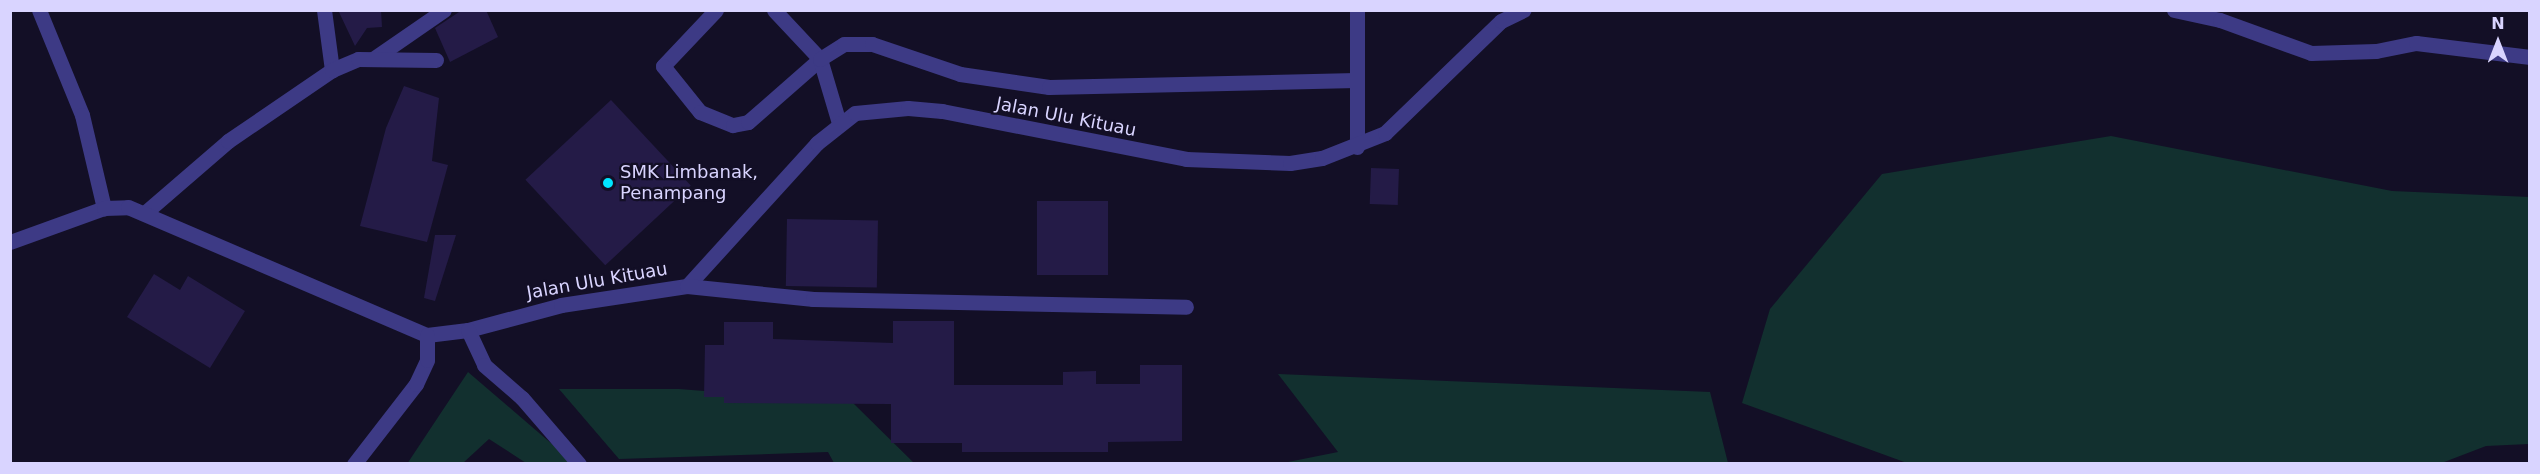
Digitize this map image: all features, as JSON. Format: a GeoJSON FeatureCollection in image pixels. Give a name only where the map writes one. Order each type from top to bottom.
{"type":"FeatureCollection","features":[{"type":"Feature","properties":{"kind":"street"},"geometry":{"type":"LineString","coordinates":[[39,10],[82,114],[104,208]]}},
{"type":"Feature","properties":{"kind":"street"},"geometry":{"type":"LineString","coordinates":[[324,10],[332,70]]}},
{"type":"Feature","properties":{"kind":"street"},"geometry":{"type":"LineString","coordinates":[[373,59],[444,10]]}},
{"type":"Feature","properties":{"kind":"street"},"geometry":{"type":"LineString","coordinates":[[716,10],[663,66],[700,112],[734,125],[748,122],[820,59],[844,44],[872,44],[960,74],[1049,87],[1356,80]]}},
{"type":"Feature","properties":{"kind":"street"},"geometry":{"type":"LineString","coordinates":[[774,10],[820,59],[839,123]]}},
{"type":"Feature","properties":{"kind":"street"},"geometry":{"type":"LineString","coordinates":[[1357,10],[1357,147]]}},
{"type":"Feature","properties":{"kind":"street","name":"Jalan Ulu Kituau"},"geometry":{"type":"LineString","coordinates":[[427,335],[468,330],[561,305],[687,286],[839,123],[855,113],[908,108],[1145,153],[1248,164],[1290,163],[1357,147],[1412,113],[1501,21],[1524,10]]}},
{"type":"Feature","properties":{"kind":"street"},"geometry":{"type":"LineString","coordinates":[[2174,10],[2220,20],[2311,53],[2376,51],[2416,42],[2529,57]]}},
{"type":"Feature","properties":{"kind":"street"},"geometry":{"type":"LineString","coordinates":[[147,211],[228,141],[332,70],[373,59],[436,60]]}},
{"type":"Feature","properties":{"kind":"street"},"geometry":{"type":"LineString","coordinates":[[10,242],[104,208],[147,211],[427,335],[427,360],[416,384],[354,464]]}},
{"type":"Feature","properties":{"kind":"street"},"geometry":{"type":"LineString","coordinates":[[687,286],[801,298],[1186,307]]}},
{"type":"Feature","properties":{"kind":"street"},"geometry":{"type":"LineString","coordinates":[[468,330],[484,364],[522,398],[579,464]]}},
{"type":"Feature","properties":{"kind":"green space"},"geometry":{"type":"Polygon","coordinates":[[[2111,136],[2392,191],[2529,197],[2529,444],[2486,446],[2439,464],[1907,463],[1742,403],[1770,309],[1882,174],[2111,136]]]}},
{"type":"Feature","properties":{"kind":"green space"},"geometry":{"type":"Polygon","coordinates":[[[468,372],[574,463],[526,463],[489,439],[463,463],[407,464],[468,372]]]}},
{"type":"Feature","properties":{"kind":"green space"},"geometry":{"type":"Polygon","coordinates":[[[1278,374],[1710,392],[1728,463],[1283,463],[1338,452],[1278,374]]]}},
{"type":"Feature","properties":{"kind":"green space"},"geometry":{"type":"Polygon","coordinates":[[[559,389],[679,389],[853,403],[914,463],[834,463],[828,452],[619,459],[559,389]]]}},
{"type":"Feature","properties":{"kind":"building"},"geometry":{"type":"Polygon","coordinates":[[[338,10],[381,10],[382,27],[367,28],[355,46],[338,10]]]}},
{"type":"Feature","properties":{"kind":"building"},"geometry":{"type":"Polygon","coordinates":[[[462,10],[486,10],[498,37],[450,62],[435,28],[462,10]]]}},
{"type":"Feature","properties":{"kind":"building"},"geometry":{"type":"Polygon","coordinates":[[[404,86],[439,98],[432,161],[448,165],[427,242],[360,226],[386,128],[404,86]]]}},
{"type":"Feature","properties":{"kind":"building","name":"SMK Limbanak, Penampang"},"geometry":{"type":"Polygon","coordinates":[[[611,100],[691,186],[605,265],[525,180],[611,100]]]}},
{"type":"Feature","properties":{"kind":"building"},"geometry":{"type":"Polygon","coordinates":[[[1371,168],[1399,169],[1398,205],[1370,204],[1371,168]]]}},
{"type":"Feature","properties":{"kind":"building"},"geometry":{"type":"Polygon","coordinates":[[[1037,201],[1108,201],[1108,275],[1037,275],[1037,201]]]}},
{"type":"Feature","properties":{"kind":"building"},"geometry":{"type":"Polygon","coordinates":[[[787,219],[878,221],[877,288],[786,286],[787,219]]]}},
{"type":"Feature","properties":{"kind":"building"},"geometry":{"type":"Polygon","coordinates":[[[435,235],[456,235],[435,301],[424,298],[435,235]]]}},
{"type":"Feature","properties":{"kind":"building"},"geometry":{"type":"Polygon","coordinates":[[[154,274],[180,290],[188,276],[245,311],[210,368],[127,317],[154,274]]]}},
{"type":"Feature","properties":{"kind":"building"},"geometry":{"type":"Polygon","coordinates":[[[893,321],[954,321],[954,385],[1063,385],[1063,372],[1096,371],[1096,384],[1140,384],[1140,365],[1182,365],[1182,441],[1108,442],[1108,452],[962,452],[962,443],[891,443],[891,404],[724,403],[724,397],[704,397],[705,345],[724,345],[724,322],[773,322],[773,339],[893,343],[893,321]]]}},
{"type":"Feature","properties":{"kind":"place","name":"SMK Limbanak, Penampang"},"geometry":{"type":"Point","coordinates":[608,183]}}]}
